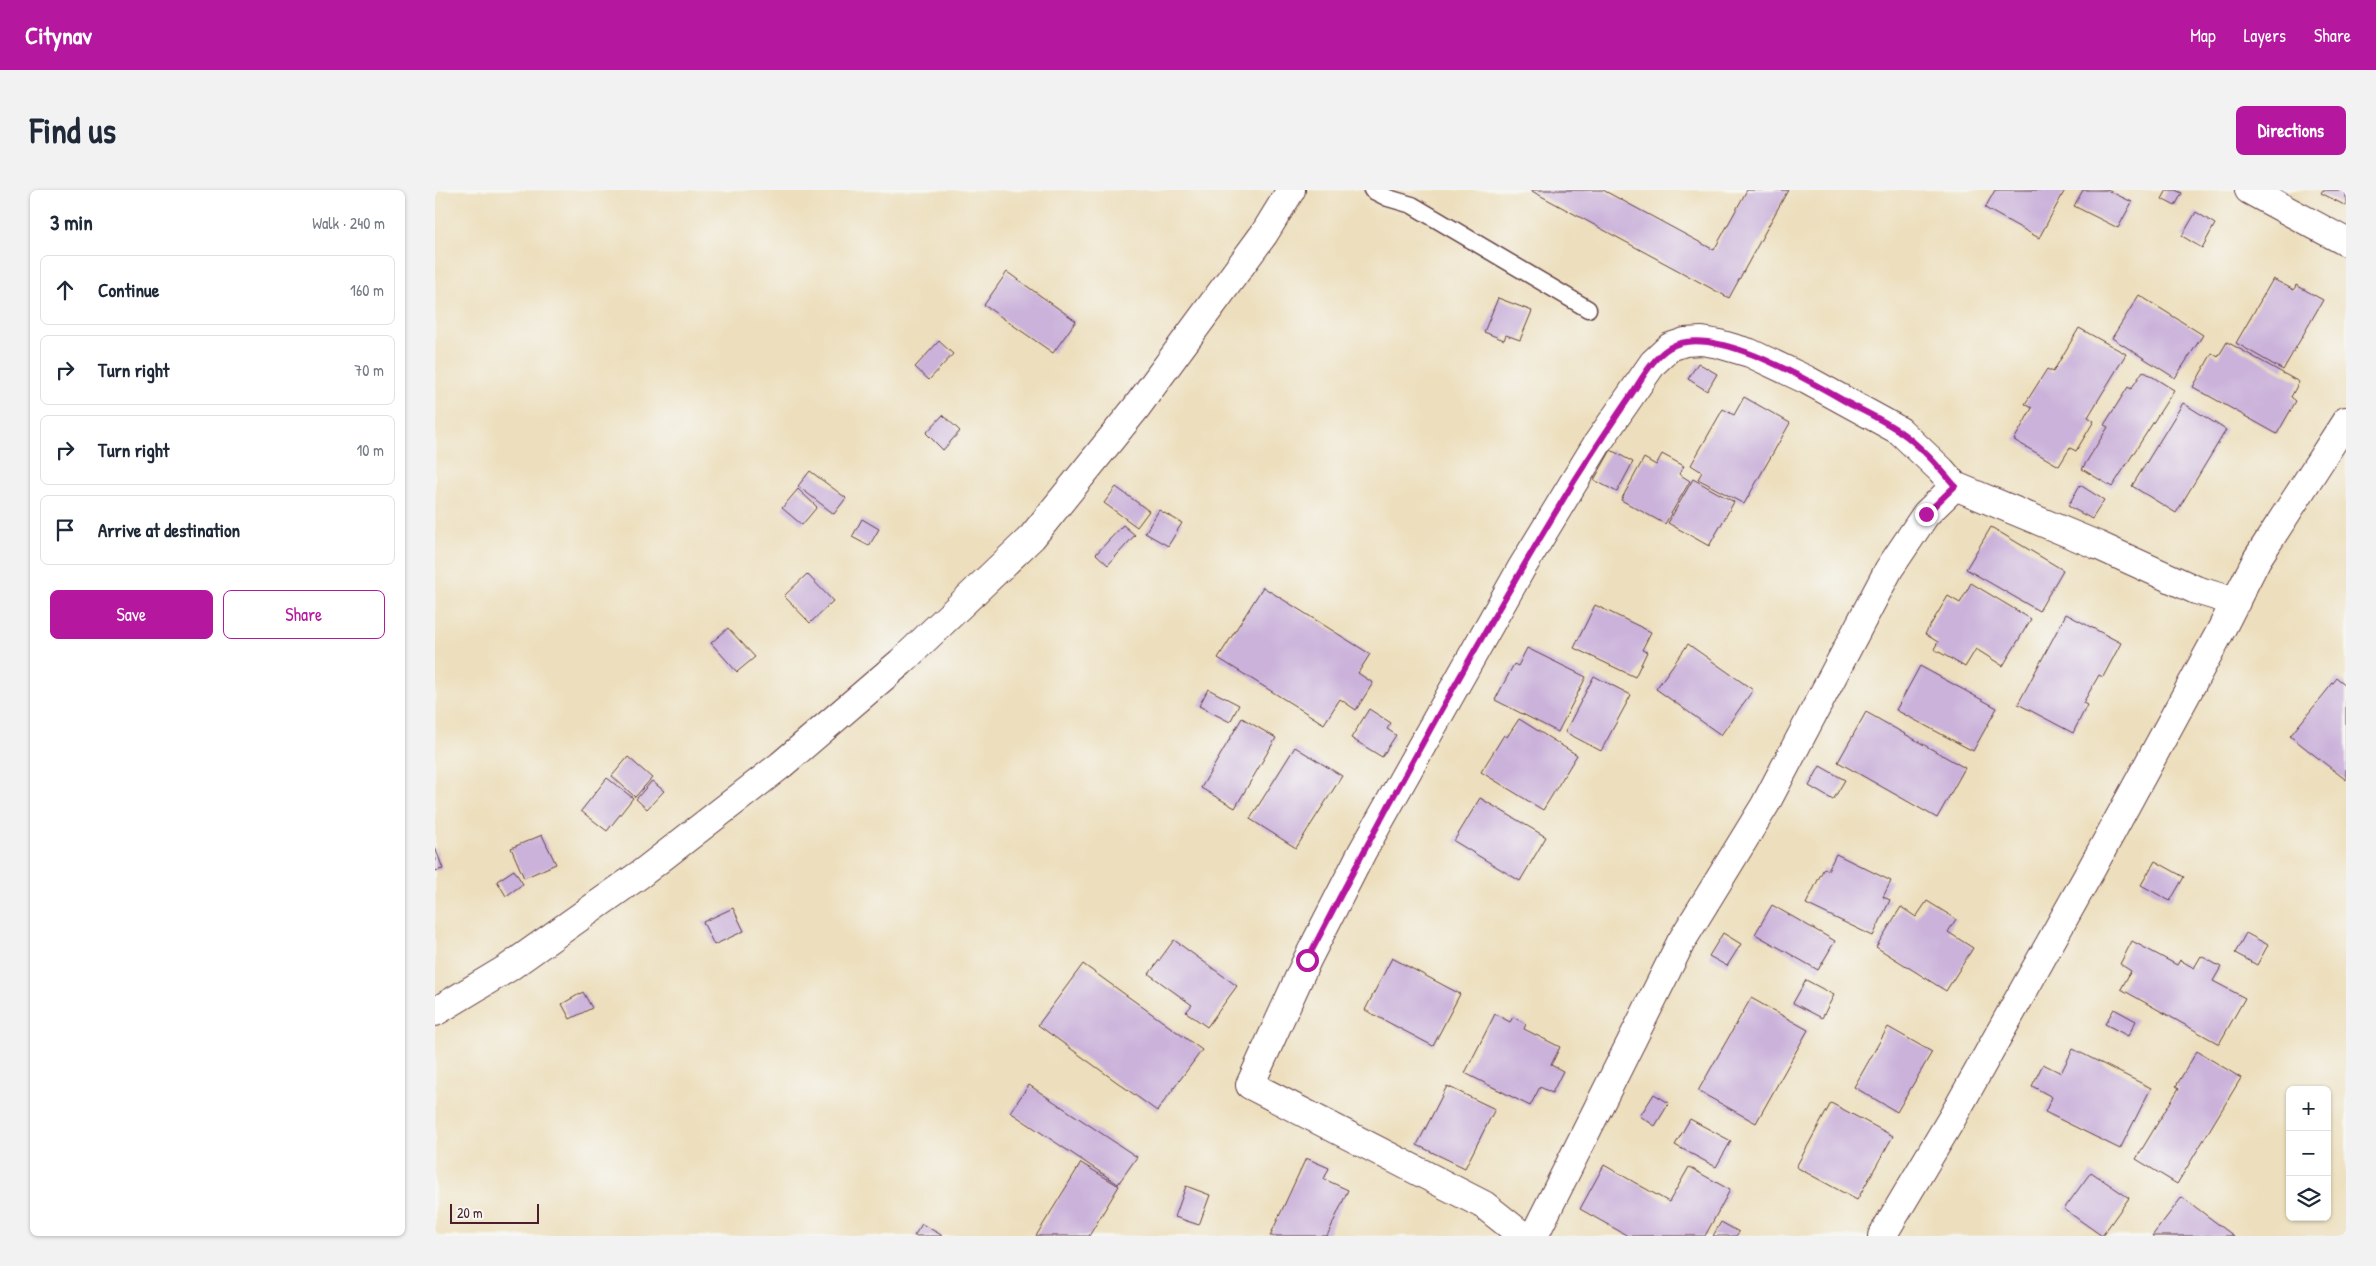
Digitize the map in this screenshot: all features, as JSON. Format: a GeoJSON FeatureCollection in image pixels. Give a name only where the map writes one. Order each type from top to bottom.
{"type":"FeatureCollection","features":[{"type":"Feature","properties":{"kind":"street"},"geometry":{"type":"LineString","coordinates":[[435,1012],[508,968],[642,873],[781,765],[901,662],[1026,544],[1136,408],[1264,234],[1291,190]]}},
{"type":"Feature","properties":{"kind":"street"},"geometry":{"type":"LineString","coordinates":[[2249,190],[2346,242]]}},
{"type":"Feature","properties":{"kind":"street"},"geometry":{"type":"LineString","coordinates":[[1523,1236],[1484,1205],[1249,1085],[1307,960],[1363,852],[1521,569],[1597,444],[1653,363],[1670,347],[1685,342],[1702,341],[1750,353],[1807,380],[1900,431],[1955,486],[2196,590],[2236,602]]}},
{"type":"Feature","properties":{"kind":"street"},"geometry":{"type":"LineString","coordinates":[[1883,1236],[1961,1103],[2236,602],[2257,559],[2346,421]]}},
{"type":"Feature","properties":{"kind":"street"},"geometry":{"type":"LineString","coordinates":[[1535,1236],[1681,942],[1765,805],[1889,569],[1926,514],[1955,486]]}},
{"type":"Feature","properties":{"kind":"lane"},"geometry":{"type":"LineString","coordinates":[[1372,190],[1387,198],[1412,205],[1588,309]]}},
{"type":"Feature","properties":{"kind":"building"},"geometry":{"type":"Polygon","coordinates":[[[1530,190],[1603,190],[1714,250],[1747,190],[1788,190],[1729,298],[1530,190]]]}},
{"type":"Feature","properties":{"kind":"building"},"geometry":{"type":"Polygon","coordinates":[[[1995,190],[2065,190],[2039,238],[1985,208],[1995,190]]]}},
{"type":"Feature","properties":{"kind":"building"},"geometry":{"type":"Polygon","coordinates":[[[2083,190],[2107,190],[2132,202],[2118,228],[2074,206],[2083,190]]]}},
{"type":"Feature","properties":{"kind":"building"},"geometry":{"type":"Polygon","coordinates":[[[2167,190],[2175,190],[2182,193],[2175,206],[2162,199],[2167,190]]]}},
{"type":"Feature","properties":{"kind":"building"},"geometry":{"type":"Polygon","coordinates":[[[2323,190],[2346,190],[2346,206],[2321,193],[2323,190]]]}},
{"type":"Feature","properties":{"kind":"building"},"geometry":{"type":"Polygon","coordinates":[[[2196,212],[2215,224],[2202,248],[2182,236],[2196,212]]]}},
{"type":"Feature","properties":{"kind":"building"},"geometry":{"type":"Polygon","coordinates":[[[1007,272],[1076,321],[1053,353],[984,305],[1007,272]]]}},
{"type":"Feature","properties":{"kind":"building"},"geometry":{"type":"Polygon","coordinates":[[[2273,279],[2294,290],[2296,285],[2323,300],[2283,370],[2236,343],[2273,279]]]}},
{"type":"Feature","properties":{"kind":"building"},"geometry":{"type":"Polygon","coordinates":[[[2139,295],[2203,335],[2175,378],[2112,338],[2139,295]]]}},
{"type":"Feature","properties":{"kind":"building"},"geometry":{"type":"Polygon","coordinates":[[[1498,298],[1532,311],[1520,340],[1506,335],[1504,340],[1484,332],[1498,298]]]}},
{"type":"Feature","properties":{"kind":"building"},"geometry":{"type":"Polygon","coordinates":[[[2079,328],[2126,354],[2088,417],[2094,421],[2076,451],[2070,448],[2059,466],[2014,440],[2032,408],[2025,404],[2047,369],[2053,372],[2079,328]]]}},
{"type":"Feature","properties":{"kind":"building"},"geometry":{"type":"Polygon","coordinates":[[[939,341],[953,354],[929,380],[915,367],[939,341]]]}},
{"type":"Feature","properties":{"kind":"building"},"geometry":{"type":"Polygon","coordinates":[[[2227,342],[2299,382],[2291,397],[2296,401],[2277,434],[2193,387],[2212,353],[2218,357],[2227,342]]]}},
{"type":"Feature","properties":{"kind":"building"},"geometry":{"type":"Polygon","coordinates":[[[1698,363],[1717,374],[1707,391],[1688,379],[1698,363]]]}},
{"type":"Feature","properties":{"kind":"building"},"geometry":{"type":"Polygon","coordinates":[[[2143,371],[2174,390],[2112,487],[2082,469],[2108,427],[2104,425],[2128,387],[2131,389],[2143,371]]]}},
{"type":"Feature","properties":{"kind":"building"},"geometry":{"type":"Polygon","coordinates":[[[1744,397],[1790,423],[1744,504],[1698,479],[1702,472],[1691,465],[1723,409],[1734,415],[1744,397]]]}},
{"type":"Feature","properties":{"kind":"building"},"geometry":{"type":"Polygon","coordinates":[[[2183,403],[2226,430],[2176,513],[2132,486],[2183,403]]]}},
{"type":"Feature","properties":{"kind":"building"},"geometry":{"type":"Polygon","coordinates":[[[943,415],[960,431],[943,450],[926,433],[943,415]]]}},
{"type":"Feature","properties":{"kind":"building"},"geometry":{"type":"Polygon","coordinates":[[[1611,450],[1633,462],[1617,492],[1594,480],[1611,450]]]}},
{"type":"Feature","properties":{"kind":"building"},"geometry":{"type":"Polygon","coordinates":[[[1662,454],[1684,466],[1679,474],[1690,481],[1665,524],[1621,500],[1644,458],[1656,465],[1662,454]]]}},
{"type":"Feature","properties":{"kind":"building"},"geometry":{"type":"Polygon","coordinates":[[[810,471],[846,498],[834,514],[798,486],[810,471]]]}},
{"type":"Feature","properties":{"kind":"building"},"geometry":{"type":"Polygon","coordinates":[[[1693,479],[1734,502],[1709,546],[1668,523],[1693,479]]]}},
{"type":"Feature","properties":{"kind":"building"},"geometry":{"type":"Polygon","coordinates":[[[2080,485],[2104,500],[2092,519],[2068,506],[2080,485]]]}},
{"type":"Feature","properties":{"kind":"building"},"geometry":{"type":"Polygon","coordinates":[[[1116,487],[1149,511],[1137,527],[1104,503],[1116,487]]]}},
{"type":"Feature","properties":{"kind":"building"},"geometry":{"type":"Polygon","coordinates":[[[798,489],[817,507],[802,525],[782,508],[798,489]]]}},
{"type":"Feature","properties":{"kind":"building"},"geometry":{"type":"Polygon","coordinates":[[[1159,510],[1182,523],[1168,546],[1145,533],[1159,510]]]}},
{"type":"Feature","properties":{"kind":"building"},"geometry":{"type":"Polygon","coordinates":[[[862,519],[879,529],[869,546],[852,537],[862,519]]]}},
{"type":"Feature","properties":{"kind":"building"},"geometry":{"type":"Polygon","coordinates":[[[1123,525],[1135,535],[1108,565],[1096,554],[1123,525]]]}},
{"type":"Feature","properties":{"kind":"building"},"geometry":{"type":"Polygon","coordinates":[[[1991,527],[2063,570],[2039,611],[1966,569],[1991,527]]]}},
{"type":"Feature","properties":{"kind":"building"},"geometry":{"type":"Polygon","coordinates":[[[807,574],[833,601],[810,623],[784,596],[807,574]]]}},
{"type":"Feature","properties":{"kind":"building"},"geometry":{"type":"Polygon","coordinates":[[[1971,583],[2031,619],[2003,666],[1976,649],[1965,667],[1934,649],[1938,642],[1925,634],[1948,596],[1960,603],[1971,583]]]}},
{"type":"Feature","properties":{"kind":"building"},"geometry":{"type":"Polygon","coordinates":[[[1263,587],[1370,654],[1358,673],[1373,683],[1356,710],[1340,699],[1324,724],[1218,658],[1263,587]]]}},
{"type":"Feature","properties":{"kind":"building"},"geometry":{"type":"Polygon","coordinates":[[[1595,605],[1651,632],[1642,650],[1647,652],[1635,677],[1574,648],[1595,605]]]}},
{"type":"Feature","properties":{"kind":"building"},"geometry":{"type":"Polygon","coordinates":[[[2066,614],[2121,643],[2103,677],[2099,675],[2083,703],[2087,705],[2073,733],[2018,704],[2066,614]]]}},
{"type":"Feature","properties":{"kind":"building"},"geometry":{"type":"Polygon","coordinates":[[[728,628],[755,657],[737,672],[711,643],[728,628]]]}},
{"type":"Feature","properties":{"kind":"building"},"geometry":{"type":"Polygon","coordinates":[[[1688,644],[1753,690],[1721,735],[1656,689],[1688,644]]]}},
{"type":"Feature","properties":{"kind":"building"},"geometry":{"type":"Polygon","coordinates":[[[1527,648],[1586,677],[1558,732],[1495,700],[1514,664],[1518,666],[1527,648]]]}},
{"type":"Feature","properties":{"kind":"building"},"geometry":{"type":"Polygon","coordinates":[[[1920,666],[1997,708],[1973,751],[1896,710],[1920,666]]]}},
{"type":"Feature","properties":{"kind":"building"},"geometry":{"type":"Polygon","coordinates":[[[1594,676],[1631,695],[1601,751],[1565,732],[1594,676]]]}},
{"type":"Feature","properties":{"kind":"building"},"geometry":{"type":"Polygon","coordinates":[[[2337,678],[2346,685],[2346,780],[2290,736],[2337,678]]]}},
{"type":"Feature","properties":{"kind":"building"},"geometry":{"type":"Polygon","coordinates":[[[1208,689],[1239,705],[1230,722],[1199,706],[1208,689]]]}},
{"type":"Feature","properties":{"kind":"building"},"geometry":{"type":"Polygon","coordinates":[[[1369,709],[1391,723],[1387,729],[1396,735],[1382,757],[1351,738],[1369,709]]]}},
{"type":"Feature","properties":{"kind":"building"},"geometry":{"type":"Polygon","coordinates":[[[1866,712],[1965,768],[1937,818],[1838,762],[1866,712]]]}},
{"type":"Feature","properties":{"kind":"building"},"geometry":{"type":"Polygon","coordinates":[[[1242,718],[1276,738],[1235,808],[1201,788],[1242,718]]]}},
{"type":"Feature","properties":{"kind":"building"},"geometry":{"type":"Polygon","coordinates":[[[1519,719],[1577,755],[1543,810],[1481,772],[1504,735],[1507,737],[1519,719]]]}},
{"type":"Feature","properties":{"kind":"building"},"geometry":{"type":"Polygon","coordinates":[[[1295,747],[1342,776],[1296,848],[1250,819],[1295,747]]]}},
{"type":"Feature","properties":{"kind":"building"},"geometry":{"type":"Polygon","coordinates":[[[628,757],[652,778],[635,797],[612,776],[628,757]]]}},
{"type":"Feature","properties":{"kind":"building"},"geometry":{"type":"Polygon","coordinates":[[[1820,766],[1845,780],[1833,800],[1809,786],[1820,766]]]}},
{"type":"Feature","properties":{"kind":"building"},"geometry":{"type":"Polygon","coordinates":[[[607,778],[633,798],[607,831],[581,811],[607,778]]]}},
{"type":"Feature","properties":{"kind":"building"},"geometry":{"type":"Polygon","coordinates":[[[652,781],[664,791],[647,809],[636,799],[652,781]]]}},
{"type":"Feature","properties":{"kind":"building"},"geometry":{"type":"Polygon","coordinates":[[[1480,798],[1546,837],[1520,881],[1454,841],[1480,798]]]}},
{"type":"Feature","properties":{"kind":"building"},"geometry":{"type":"Polygon","coordinates":[[[542,835],[556,864],[524,878],[511,848],[542,835]]]}},
{"type":"Feature","properties":{"kind":"building"},"geometry":{"type":"Polygon","coordinates":[[[435,847],[443,869],[435,871],[435,847]]]}},
{"type":"Feature","properties":{"kind":"building"},"geometry":{"type":"Polygon","coordinates":[[[1836,854],[1891,881],[1883,897],[1890,900],[1873,936],[1806,904],[1824,868],[1828,870],[1836,854]]]}},
{"type":"Feature","properties":{"kind":"building"},"geometry":{"type":"Polygon","coordinates":[[[2155,861],[2184,877],[2170,901],[2141,885],[2155,861]]]}},
{"type":"Feature","properties":{"kind":"building"},"geometry":{"type":"Polygon","coordinates":[[[514,870],[523,884],[506,896],[497,881],[514,870]]]}},
{"type":"Feature","properties":{"kind":"building"},"geometry":{"type":"Polygon","coordinates":[[[1927,901],[1956,919],[1948,932],[1973,948],[1946,991],[1876,947],[1901,907],[1916,917],[1927,901]]]}},
{"type":"Feature","properties":{"kind":"building"},"geometry":{"type":"Polygon","coordinates":[[[1772,905],[1835,941],[1818,970],[1755,934],[1772,905]]]}},
{"type":"Feature","properties":{"kind":"building"},"geometry":{"type":"Polygon","coordinates":[[[733,908],[744,931],[714,945],[703,922],[733,908]]]}},
{"type":"Feature","properties":{"kind":"building"},"geometry":{"type":"Polygon","coordinates":[[[1723,933],[1741,944],[1727,966],[1709,956],[1723,933]]]}},
{"type":"Feature","properties":{"kind":"building"},"geometry":{"type":"Polygon","coordinates":[[[2246,933],[2268,945],[2257,965],[2235,953],[2246,933]]]}},
{"type":"Feature","properties":{"kind":"building"},"geometry":{"type":"Polygon","coordinates":[[[1174,940],[1237,986],[1207,1027],[1186,1012],[1192,1005],[1149,974],[1174,940]]]}},
{"type":"Feature","properties":{"kind":"building"},"geometry":{"type":"Polygon","coordinates":[[[2132,941],[2177,965],[2180,960],[2194,968],[2201,956],[2221,967],[2213,981],[2245,998],[2219,1044],[2121,989],[2131,971],[2120,964],[2132,941]]]}},
{"type":"Feature","properties":{"kind":"building"},"geometry":{"type":"Polygon","coordinates":[[[1392,958],[1460,994],[1433,1046],[1365,1010],[1392,958]]]}},
{"type":"Feature","properties":{"kind":"building"},"geometry":{"type":"Polygon","coordinates":[[[1083,964],[1202,1050],[1157,1111],[1038,1025],[1083,964]]]}},
{"type":"Feature","properties":{"kind":"building"},"geometry":{"type":"Polygon","coordinates":[[[1806,980],[1834,995],[1822,1018],[1793,1003],[1806,980]]]}},
{"type":"Feature","properties":{"kind":"building"},"geometry":{"type":"Polygon","coordinates":[[[583,992],[592,1008],[570,1019],[562,1004],[583,992]]]}},
{"type":"Feature","properties":{"kind":"building"},"geometry":{"type":"Polygon","coordinates":[[[1751,998],[1808,1030],[1756,1123],[1698,1091],[1751,998]]]}},
{"type":"Feature","properties":{"kind":"building"},"geometry":{"type":"Polygon","coordinates":[[[2114,1009],[2136,1021],[2128,1036],[2105,1024],[2114,1009]]]}},
{"type":"Feature","properties":{"kind":"building"},"geometry":{"type":"Polygon","coordinates":[[[1495,1014],[1510,1022],[1513,1017],[1526,1024],[1524,1029],[1560,1047],[1551,1065],[1563,1071],[1552,1093],[1540,1087],[1530,1106],[1465,1073],[1495,1014]]]}},
{"type":"Feature","properties":{"kind":"building"},"geometry":{"type":"Polygon","coordinates":[[[1888,1027],[1932,1052],[1897,1112],[1854,1087],[1888,1027]]]}},
{"type":"Feature","properties":{"kind":"building"},"geometry":{"type":"Polygon","coordinates":[[[2073,1049],[2151,1088],[2120,1149],[2045,1112],[2052,1097],[2032,1086],[2043,1064],[2061,1073],[2073,1049]]]}},
{"type":"Feature","properties":{"kind":"building"},"geometry":{"type":"Polygon","coordinates":[[[2197,1051],[2241,1078],[2177,1184],[2136,1159],[2179,1088],[2176,1086],[2197,1051]]]}},
{"type":"Feature","properties":{"kind":"building"},"geometry":{"type":"Polygon","coordinates":[[[1029,1085],[1137,1157],[1118,1184],[1010,1112],[1029,1085]]]}},
{"type":"Feature","properties":{"kind":"building"},"geometry":{"type":"Polygon","coordinates":[[[1447,1086],[1495,1109],[1465,1168],[1417,1145],[1447,1086]]]}},
{"type":"Feature","properties":{"kind":"building"},"geometry":{"type":"Polygon","coordinates":[[[1654,1094],[1669,1103],[1655,1126],[1640,1116],[1654,1094]]]}},
{"type":"Feature","properties":{"kind":"building"},"geometry":{"type":"Polygon","coordinates":[[[1831,1103],[1893,1136],[1857,1200],[1796,1167],[1831,1103]]]}},
{"type":"Feature","properties":{"kind":"building"},"geometry":{"type":"Polygon","coordinates":[[[1690,1119],[1731,1141],[1716,1167],[1675,1145],[1690,1119]]]}},
{"type":"Feature","properties":{"kind":"building"},"geometry":{"type":"Polygon","coordinates":[[[1306,1158],[1329,1168],[1324,1179],[1348,1190],[1327,1236],[1270,1236],[1306,1158]]]}},
{"type":"Feature","properties":{"kind":"building"},"geometry":{"type":"Polygon","coordinates":[[[1081,1163],[1119,1186],[1089,1236],[1036,1236],[1081,1163]]]}},
{"type":"Feature","properties":{"kind":"building"},"geometry":{"type":"Polygon","coordinates":[[[1604,1165],[1669,1202],[1689,1167],[1730,1190],[1705,1236],[1628,1236],[1580,1209],[1604,1165]]]}},
{"type":"Feature","properties":{"kind":"building"},"geometry":{"type":"Polygon","coordinates":[[[2091,1172],[2129,1198],[2102,1236],[2064,1209],[2091,1172]]]}},
{"type":"Feature","properties":{"kind":"building"},"geometry":{"type":"Polygon","coordinates":[[[1186,1186],[1210,1195],[1199,1225],[1175,1217],[1186,1186]]]}},
{"type":"Feature","properties":{"kind":"building"},"geometry":{"type":"Polygon","coordinates":[[[2182,1197],[2234,1236],[2152,1236],[2182,1197]]]}},
{"type":"Feature","properties":{"kind":"building"},"geometry":{"type":"Polygon","coordinates":[[[1721,1222],[1739,1232],[1736,1236],[1713,1236],[1721,1222]]]}},
{"type":"Feature","properties":{"kind":"building"},"geometry":{"type":"Polygon","coordinates":[[[922,1224],[943,1236],[914,1236],[922,1224]]]}},
{"type":"Feature","properties":{"kind":"route"},"geometry":{"type":"LineString","coordinates":[[1307,960],[1363,852],[1521,569],[1597,444],[1653,363],[1670,347],[1685,342],[1702,341],[1750,353],[1807,380],[1900,431],[1955,486],[1926,514]]}}]}
